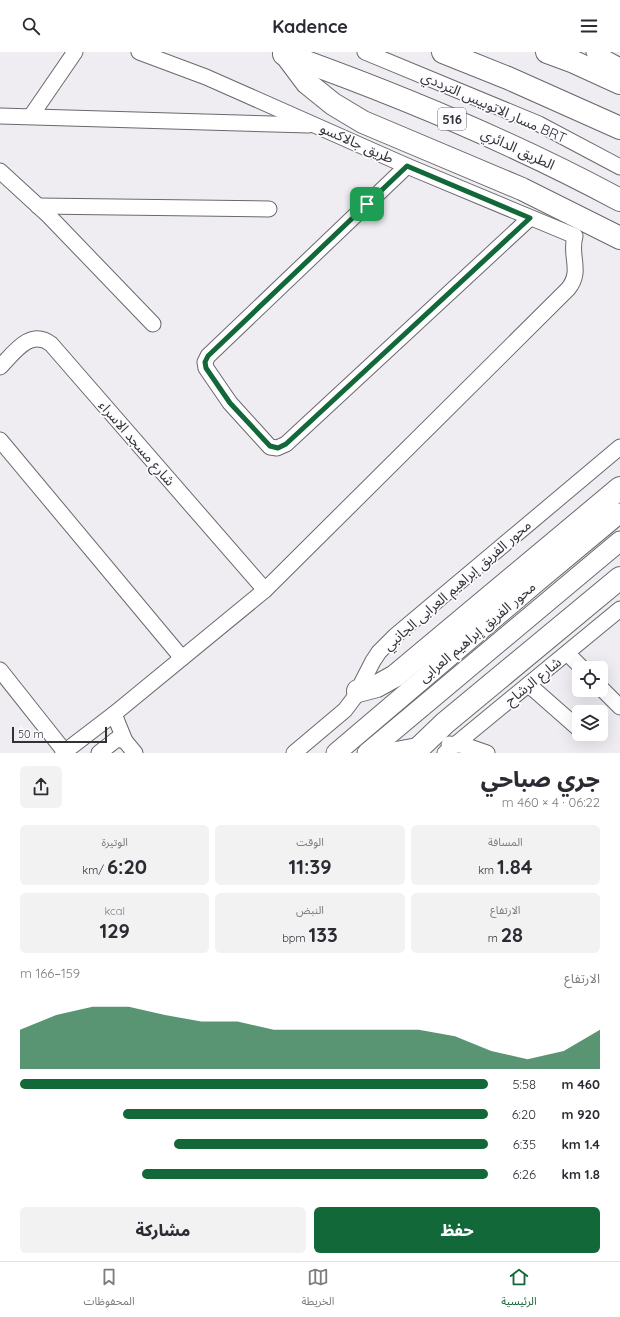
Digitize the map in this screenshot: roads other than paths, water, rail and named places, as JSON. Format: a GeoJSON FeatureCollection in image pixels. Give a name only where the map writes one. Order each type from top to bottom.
{"type":"FeatureCollection","features":[{"type":"Feature","properties":{"kind":"highway"},"geometry":{"type":"LineString","coordinates":[[443,52],[508,78],[620,128]]}},
{"type":"Feature","properties":{"kind":"highway"},"geometry":{"type":"LineString","coordinates":[[547,52],[574,62],[618,66]]}},
{"type":"Feature","properties":{"kind":"highway"},"geometry":{"type":"LineString","coordinates":[[283,53],[307,83],[333,104],[363,122],[522,189],[620,238]]}},
{"type":"Feature","properties":{"kind":"highway","name":"الطريق الدائري"},"geometry":{"type":"LineString","coordinates":[[283,53],[444,115],[547,162],[620,200]]}},
{"type":"Feature","properties":{"kind":"highway"},"geometry":{"type":"LineString","coordinates":[[358,691],[377,686],[395,676],[620,488]]}},
{"type":"Feature","properties":{"kind":"highway"},"geometry":{"type":"LineString","coordinates":[[417,750],[446,723],[620,578]]}},
{"type":"Feature","properties":{"kind":"main road","name":"محور الفريق إبراهيم العرابى"},"geometry":{"type":"LineString","coordinates":[[336,753],[536,582],[620,513]]}},
{"type":"Feature","properties":{"kind":"main road","name":"محور الفريق إبراهيم العرابى"},"geometry":{"type":"LineString","coordinates":[[367,753],[620,541]]}},
{"type":"Feature","properties":{"kind":"main road"},"geometry":{"type":"LineString","coordinates":[[388,753],[417,750]]}},
{"type":"Feature","properties":{"kind":"street"},"geometry":{"type":"LineString","coordinates":[[31,116],[75,52]]}},
{"type":"Feature","properties":{"kind":"street","name":"طريق جالاكسو"},"geometry":{"type":"LineString","coordinates":[[139,52],[206,77],[407,166],[575,236],[573,251],[576,272],[572,284],[568,289],[265,590]]}},
{"type":"Feature","properties":{"kind":"street","name":"مسار الاتوبيس الترددي BRT"},"geometry":{"type":"LineString","coordinates":[[365,52],[539,124],[620,166]]}},
{"type":"Feature","properties":{"kind":"street"},"geometry":{"type":"LineString","coordinates":[[594,52],[618,66]]}},
{"type":"Feature","properties":{"kind":"street"},"geometry":{"type":"LineString","coordinates":[[0,116],[317,125]]}},
{"type":"Feature","properties":{"kind":"street"},"geometry":{"type":"LineString","coordinates":[[407,166],[208,356],[205,362],[206,368],[230,403],[270,446],[278,448],[286,444],[530,218]]}},
{"type":"Feature","properties":{"kind":"street"},"geometry":{"type":"LineString","coordinates":[[0,171],[38,206],[154,324]]}},
{"type":"Feature","properties":{"kind":"street"},"geometry":{"type":"LineString","coordinates":[[38,206],[269,209]]}},
{"type":"Feature","properties":{"kind":"street","name":"شارع مسجد الاسراء"},"geometry":{"type":"LineString","coordinates":[[0,367],[29,340],[38,338],[51,344],[265,590]]}},
{"type":"Feature","properties":{"kind":"street"},"geometry":{"type":"LineString","coordinates":[[0,440],[182,658]]}},
{"type":"Feature","properties":{"kind":"street","name":"محور الفريق إبراهيم العرابى الجانبي"},"geometry":{"type":"LineString","coordinates":[[294,753],[345,710],[358,691],[367,670],[379,652],[395,636],[620,447]]}},
{"type":"Feature","properties":{"kind":"street"},"geometry":{"type":"LineString","coordinates":[[0,670],[64,752],[114,714],[265,590]]}},
{"type":"Feature","properties":{"kind":"street","name":"شارع الرشاح"},"geometry":{"type":"LineString","coordinates":[[450,748],[529,685],[620,609]]}},
{"type":"Feature","properties":{"kind":"street"},"geometry":{"type":"LineString","coordinates":[[567,653],[575,661]]}},
{"type":"Feature","properties":{"kind":"street"},"geometry":{"type":"LineString","coordinates":[[529,685],[572,723]]}},
{"type":"Feature","properties":{"kind":"street"},"geometry":{"type":"LineString","coordinates":[[608,695],[620,707]]}},
{"type":"Feature","properties":{"kind":"street"},"geometry":{"type":"LineString","coordinates":[[114,714],[125,741],[135,753]]}},
{"type":"Feature","properties":{"kind":"street"},"geometry":{"type":"LineString","coordinates":[[99,753],[117,739],[125,741]]}},
{"type":"Feature","properties":{"kind":"street"},"geometry":{"type":"LineString","coordinates":[[417,750],[443,744],[450,748],[467,746],[487,753]]}}]}
